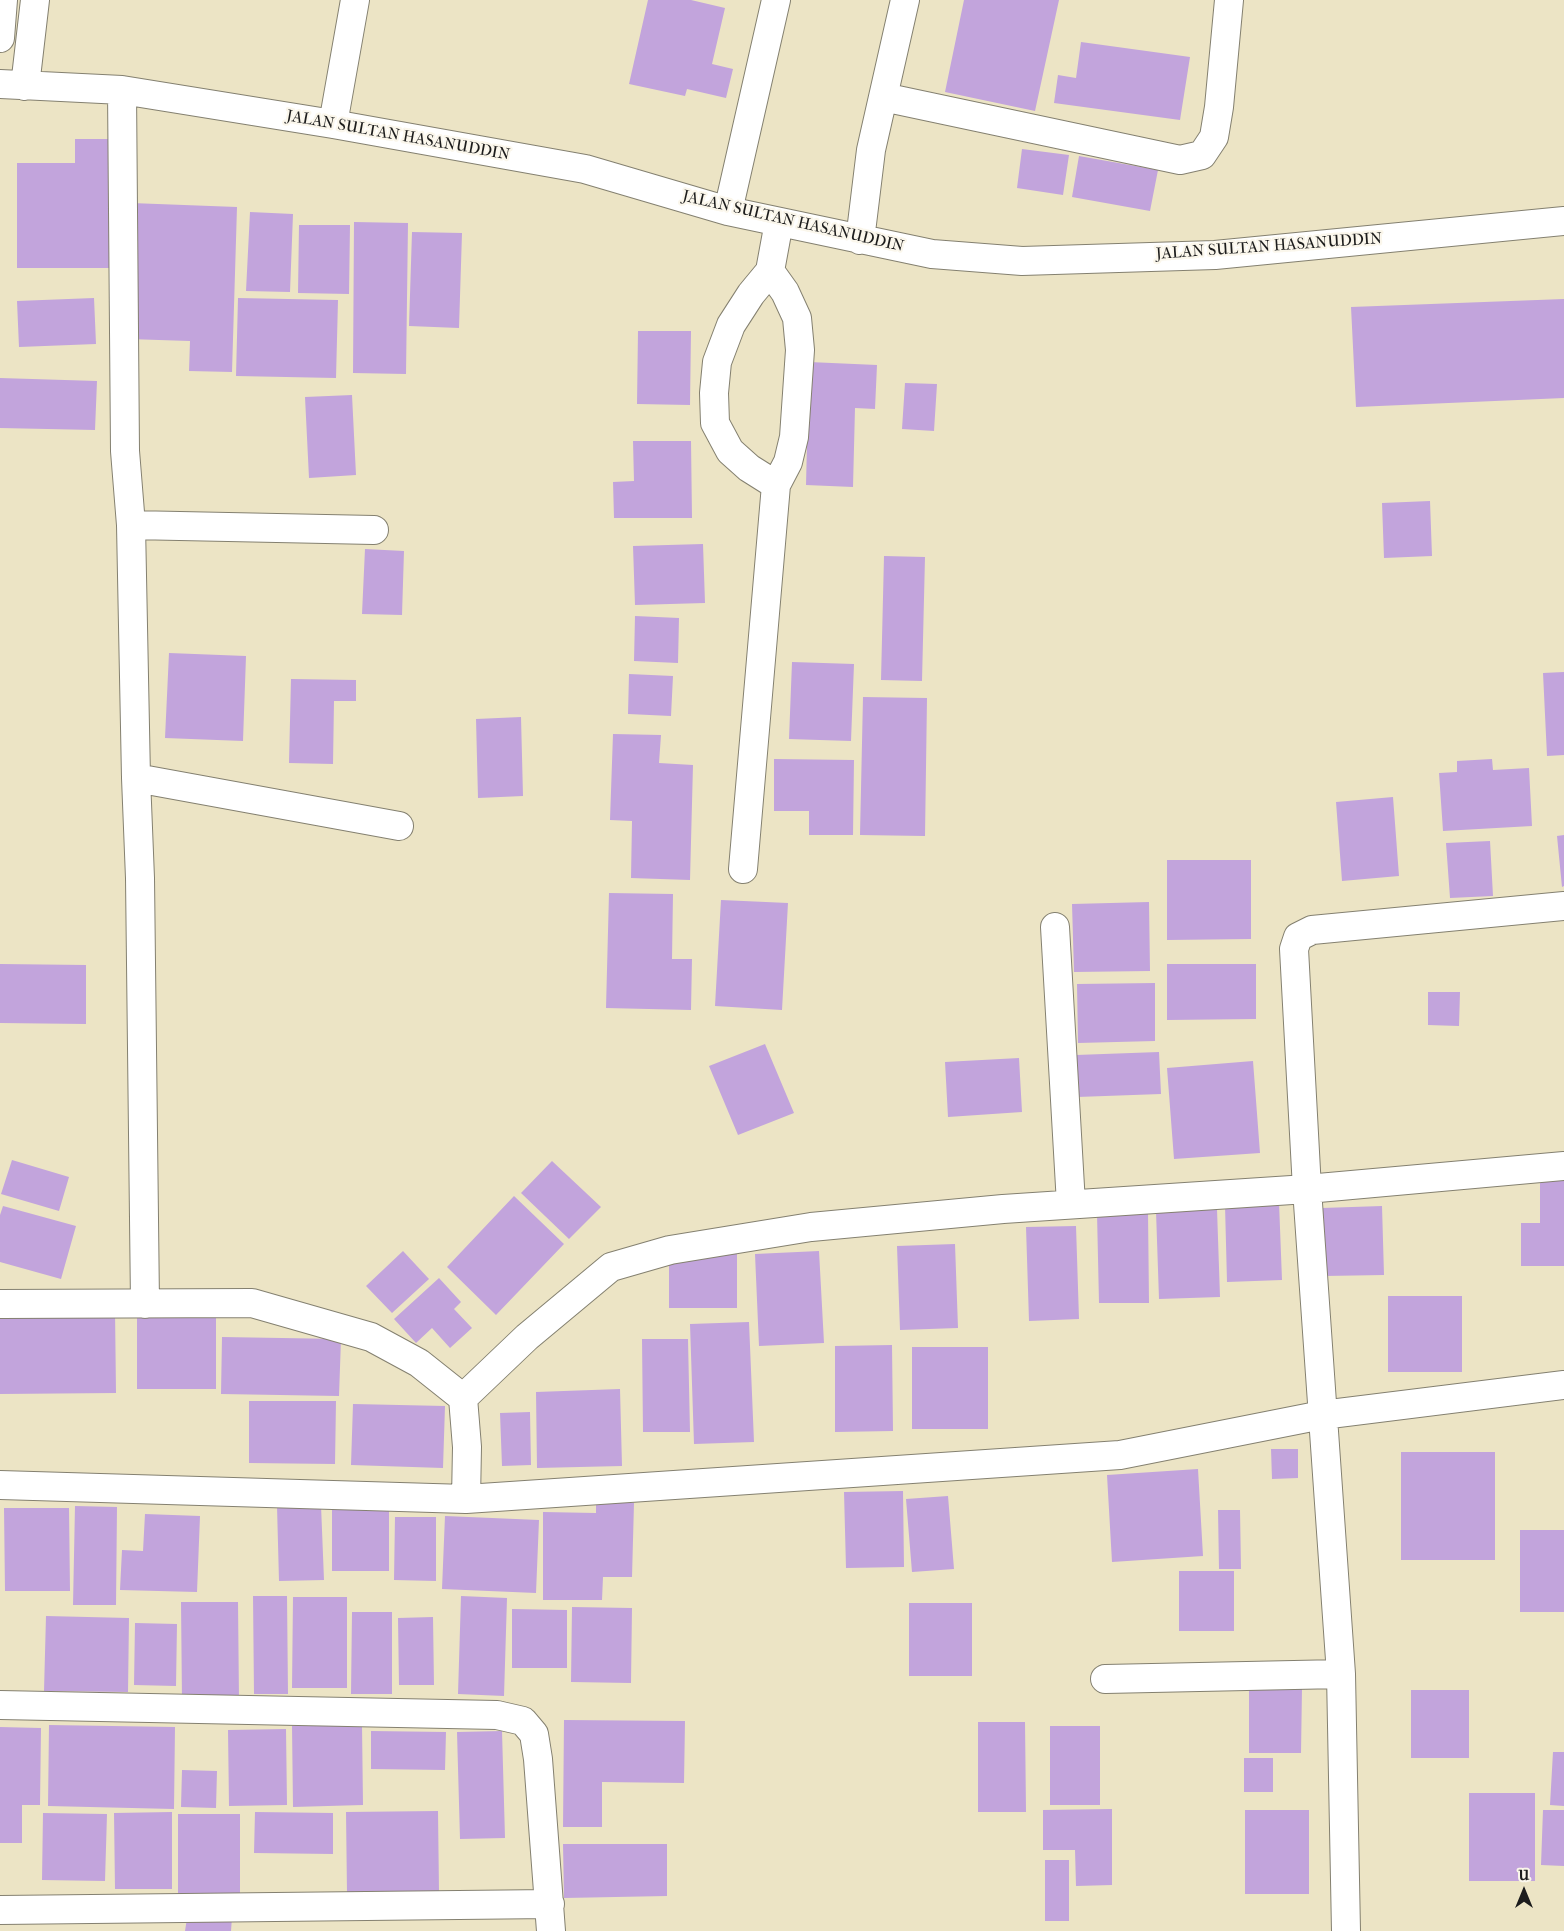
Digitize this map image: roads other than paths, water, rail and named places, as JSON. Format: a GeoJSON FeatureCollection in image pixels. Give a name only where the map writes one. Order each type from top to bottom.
{"type":"FeatureCollection","features":[{"type":"Feature","properties":{"kind":"street"},"geometry":{"type":"LineString","coordinates":[[0,38],[3,0]]}},
{"type":"Feature","properties":{"kind":"street"},"geometry":{"type":"LineString","coordinates":[[13,85],[35,0]]}},
{"type":"Feature","properties":{"kind":"street"},"geometry":{"type":"LineString","coordinates":[[333,124],[355,0]]}},
{"type":"Feature","properties":{"kind":"street"},"geometry":{"type":"LineString","coordinates":[[728,211],[776,0]]}},
{"type":"Feature","properties":{"kind":"street"},"geometry":{"type":"LineString","coordinates":[[860,240],[871,150],[905,0]]}},
{"type":"Feature","properties":{"kind":"street"},"geometry":{"type":"LineString","coordinates":[[883,98],[1180,160],[1202,155],[1214,137],[1219,107],[1229,0]]}},
{"type":"Feature","properties":{"kind":"street","name":"JALAN SULTAN HASANUDDIN"},"geometry":{"type":"LineString","coordinates":[[13,85],[122,90],[333,124],[585,169],[728,211],[932,254],[1022,261],[1215,255],[1564,221]]}},
{"type":"Feature","properties":{"kind":"street"},"geometry":{"type":"LineString","coordinates":[[122,90],[125,451],[131,525],[140,878],[145,1304]]}},
{"type":"Feature","properties":{"kind":"street"},"geometry":{"type":"LineString","coordinates":[[776,486],[748,468],[730,451],[715,423],[714,393],[717,362],[731,325],[751,294],[770,271],[779,222]]}},
{"type":"Feature","properties":{"kind":"street"},"geometry":{"type":"LineString","coordinates":[[743,869],[776,486],[788,462],[794,437],[800,350],[797,318],[785,292],[770,271]]}},
{"type":"Feature","properties":{"kind":"street"},"geometry":{"type":"LineString","coordinates":[[131,525],[374,530]]}},
{"type":"Feature","properties":{"kind":"street"},"geometry":{"type":"LineString","coordinates":[[136,778],[399,826]]}},
{"type":"Feature","properties":{"kind":"street"},"geometry":{"type":"LineString","coordinates":[[1346,1931],[1341,1674],[1307,1188],[1294,949],[1298,937],[1312,930],[1564,906]]}},
{"type":"Feature","properties":{"kind":"street"},"geometry":{"type":"LineString","coordinates":[[1055,927],[1071,1204]]}},
{"type":"Feature","properties":{"kind":"street"},"geometry":{"type":"LineString","coordinates":[[463,1398],[527,1337],[611,1268],[670,1250],[811,1227],[1071,1204],[1307,1188],[1564,1166]]}},
{"type":"Feature","properties":{"kind":"street"},"geometry":{"type":"LineString","coordinates":[[0,1304],[252,1303],[371,1337],[420,1363],[463,1398],[467,1447],[466,1499]]}},
{"type":"Feature","properties":{"kind":"street"},"geometry":{"type":"LineString","coordinates":[[0,1485],[466,1499],[1120,1454],[1322,1414],[1564,1385]]}},
{"type":"Feature","properties":{"kind":"street"},"geometry":{"type":"LineString","coordinates":[[1105,1679],[1341,1674]]}},
{"type":"Feature","properties":{"kind":"street"},"geometry":{"type":"LineString","coordinates":[[0,1706],[497,1715],[523,1721],[534,1734],[538,1760],[551,1931]]}},
{"type":"Feature","properties":{"kind":"street"},"geometry":{"type":"LineString","coordinates":[[0,1910],[550,1904]]}}]}
